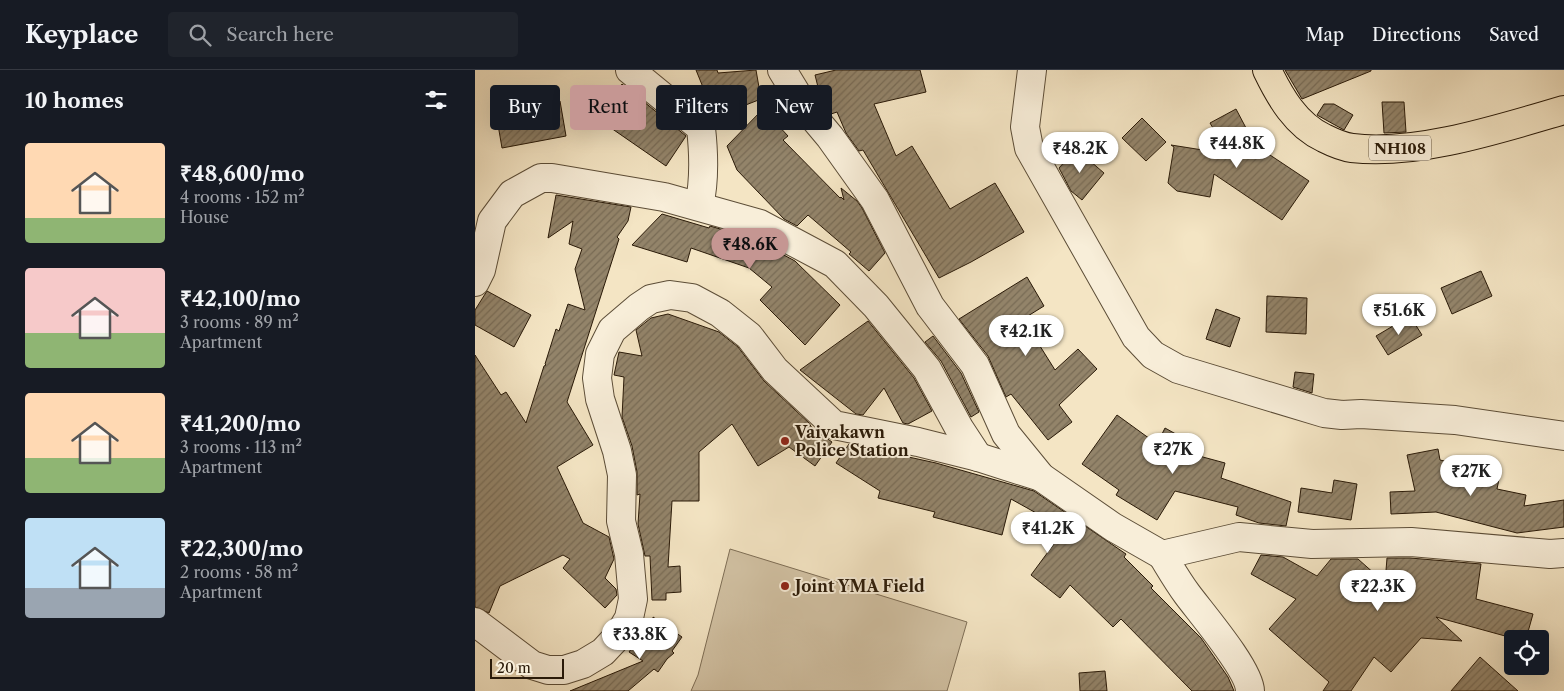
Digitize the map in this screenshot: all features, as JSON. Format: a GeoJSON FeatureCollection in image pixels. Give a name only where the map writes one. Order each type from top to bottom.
{"type":"FeatureCollection","features":[{"type":"Feature","properties":{"kind":"highway","name":"NH108"},"geometry":{"type":"LineString","coordinates":[[1267,70],[1280,97],[1300,122],[1323,138],[1351,148],[1391,150],[1451,140],[1564,110]]}},
{"type":"Feature","properties":{"kind":"street"},"geometry":{"type":"LineString","coordinates":[[629,70],[701,128],[704,156],[703,188],[699,206]]}},
{"type":"Feature","properties":{"kind":"street"},"geometry":{"type":"LineString","coordinates":[[782,70],[805,106],[875,200],[930,306],[975,365],[1005,434],[1041,477],[1113,526],[1162,555],[1185,593],[1243,670],[1250,686],[1250,691]]}},
{"type":"Feature","properties":{"kind":"street"},"geometry":{"type":"LineString","coordinates":[[1032,70],[1025,127],[1029,148],[1136,337],[1153,355],[1178,369],[1324,413],[1455,420],[1564,436]]}},
{"type":"Feature","properties":{"kind":"street"},"geometry":{"type":"LineString","coordinates":[[475,282],[481,270],[492,221],[512,194],[541,178],[552,178],[664,197],[760,224],[835,264],[876,306],[927,369],[959,428],[978,458]]}},
{"type":"Feature","properties":{"kind":"street"},"geometry":{"type":"LineString","coordinates":[[475,622],[532,665],[548,670],[564,670],[583,664],[603,652],[619,635],[629,618],[633,599],[629,554],[621,521],[622,475],[617,451],[600,399],[597,378],[600,354],[612,330],[651,299],[670,295],[692,298],[720,313],[749,336],[775,370],[834,425],[918,442],[1041,477]]}},
{"type":"Feature","properties":{"kind":"street"},"geometry":{"type":"LineString","coordinates":[[1162,555],[1239,536],[1312,544],[1411,542],[1550,554],[1564,553]]}},
{"type":"Feature","properties":{"kind":"shaded area","name":"Joint YMA Field"},"geometry":{"type":"Polygon","coordinates":[[[730,549],[967,622],[947,691],[691,691],[698,675],[730,549]]]}},
{"type":"Feature","properties":{"kind":"building"},"geometry":{"type":"Polygon","coordinates":[[[696,70],[717,70],[718,73],[756,70],[759,85],[757,85],[757,101],[747,104],[747,85],[702,85],[696,70]]]}},
{"type":"Feature","properties":{"kind":"building"},"geometry":{"type":"Polygon","coordinates":[[[836,70],[920,70],[926,92],[874,104],[896,156],[912,146],[950,209],[995,183],[1024,232],[939,278],[863,150],[859,151],[846,133],[837,112],[832,114],[832,85],[818,85],[815,75],[836,70]]]}},
{"type":"Feature","properties":{"kind":"building"},"geometry":{"type":"Polygon","coordinates":[[[1285,70],[1371,70],[1371,71],[1302,99],[1285,70]]]}},
{"type":"Feature","properties":{"kind":"building"},"geometry":{"type":"Polygon","coordinates":[[[560,101],[566,136],[502,148],[499,130],[560,130],[560,101]]]}},
{"type":"Feature","properties":{"kind":"building"},"geometry":{"type":"Polygon","coordinates":[[[1382,102],[1404,102],[1406,132],[1384,133],[1382,102]]]}},
{"type":"Feature","properties":{"kind":"building"},"geometry":{"type":"Polygon","coordinates":[[[646,104],[656,112],[656,130],[679,130],[686,136],[666,166],[614,130],[646,130],[646,104]]]}},
{"type":"Feature","properties":{"kind":"building"},"geometry":{"type":"Polygon","coordinates":[[[1324,104],[1334,104],[1353,115],[1344,130],[1317,115],[1324,104]]]}},
{"type":"Feature","properties":{"kind":"building"},"geometry":{"type":"Polygon","coordinates":[[[1236,109],[1255,145],[1309,181],[1282,220],[1214,174],[1210,197],[1177,191],[1168,183],[1174,147],[1171,145],[1228,154],[1210,123],[1236,109]]]}},
{"type":"Feature","properties":{"kind":"building"},"geometry":{"type":"Polygon","coordinates":[[[757,115],[757,130],[782,130],[788,136],[783,140],[840,198],[844,200],[841,188],[857,201],[885,253],[869,271],[849,254],[851,252],[808,215],[797,226],[784,219],[737,170],[727,146],[743,130],[747,130],[747,125],[757,115]]]}},
{"type":"Feature","properties":{"kind":"building"},"geometry":{"type":"Polygon","coordinates":[[[1142,118],[1166,142],[1146,161],[1122,138],[1142,118]]]}},
{"type":"Feature","properties":{"kind":"building"},"geometry":{"type":"Polygon","coordinates":[[[1076,149],[1104,173],[1082,200],[1071,191],[1059,168],[1076,149]]]}},
{"type":"Feature","properties":{"kind":"building"},"geometry":{"type":"Polygon","coordinates":[[[556,195],[631,207],[628,221],[617,237],[619,239],[567,402],[593,445],[557,467],[583,523],[609,537],[614,559],[605,578],[616,589],[617,595],[605,608],[563,568],[570,559],[563,555],[500,586],[489,613],[475,607],[475,355],[501,395],[506,392],[526,423],[556,329],[559,331],[568,304],[585,310],[575,269],[582,249],[569,244],[573,221],[548,238],[556,195]]]}},
{"type":"Feature","properties":{"kind":"building"},"geometry":{"type":"Polygon","coordinates":[[[662,214],[754,239],[795,261],[840,305],[805,345],[760,300],[772,287],[749,268],[691,248],[687,262],[632,245],[662,214]]]}},
{"type":"Feature","properties":{"kind":"building"},"geometry":{"type":"Polygon","coordinates":[[[1481,271],[1492,296],[1452,314],[1441,288],[1481,271]]]}},
{"type":"Feature","properties":{"kind":"building"},"geometry":{"type":"Polygon","coordinates":[[[1027,277],[1044,306],[1023,319],[1055,370],[1078,349],[1097,369],[1059,405],[1072,422],[1048,440],[1011,394],[1006,397],[988,356],[959,319],[1027,277]]]}},
{"type":"Feature","properties":{"kind":"building"},"geometry":{"type":"Polygon","coordinates":[[[487,291],[531,315],[514,347],[475,325],[475,310],[487,291]]]}},
{"type":"Feature","properties":{"kind":"building"},"geometry":{"type":"Polygon","coordinates":[[[1267,296],[1307,298],[1306,334],[1266,332],[1267,296]]]}},
{"type":"Feature","properties":{"kind":"building"},"geometry":{"type":"Polygon","coordinates":[[[1216,309],[1240,318],[1230,347],[1206,339],[1216,309]]]}},
{"type":"Feature","properties":{"kind":"building"},"geometry":{"type":"Polygon","coordinates":[[[668,314],[719,332],[738,347],[764,381],[812,428],[832,442],[815,466],[789,447],[758,466],[732,424],[699,452],[699,501],[672,501],[668,567],[680,566],[681,592],[666,593],[666,600],[652,600],[650,556],[645,556],[638,524],[640,494],[637,495],[637,472],[632,446],[622,417],[624,377],[614,375],[619,352],[642,356],[636,330],[651,318],[668,314]]]}},
{"type":"Feature","properties":{"kind":"building"},"geometry":{"type":"Polygon","coordinates":[[[1410,316],[1422,335],[1388,355],[1376,336],[1410,316]]]}},
{"type":"Feature","properties":{"kind":"building"},"geometry":{"type":"Polygon","coordinates":[[[868,321],[914,378],[932,411],[908,424],[903,423],[884,388],[863,415],[856,414],[800,370],[868,321]]]}},
{"type":"Feature","properties":{"kind":"building"},"geometry":{"type":"Polygon","coordinates":[[[933,336],[961,373],[979,412],[971,417],[941,361],[925,342],[933,336]]]}},
{"type":"Feature","properties":{"kind":"building"},"geometry":{"type":"Polygon","coordinates":[[[1295,372],[1314,374],[1312,393],[1293,387],[1295,372]]]}},
{"type":"Feature","properties":{"kind":"building"},"geometry":{"type":"Polygon","coordinates":[[[1117,415],[1157,444],[1165,428],[1183,438],[1177,450],[1225,463],[1221,478],[1291,502],[1286,526],[1259,523],[1236,515],[1238,507],[1175,491],[1157,520],[1116,495],[1119,490],[1082,464],[1117,415]]]}},
{"type":"Feature","properties":{"kind":"building"},"geometry":{"type":"Polygon","coordinates":[[[849,444],[936,463],[1034,491],[1126,554],[1124,557],[1153,586],[1151,588],[1201,638],[1228,677],[1234,691],[1192,691],[1121,619],[1113,627],[1070,585],[1060,598],[1031,575],[1065,529],[1011,499],[1002,535],[933,517],[935,512],[878,498],[880,491],[836,463],[849,444]]]}},
{"type":"Feature","properties":{"kind":"building"},"geometry":{"type":"Polygon","coordinates":[[[1438,449],[1440,460],[1500,474],[1497,489],[1526,495],[1524,506],[1564,500],[1564,527],[1517,533],[1436,512],[1391,514],[1390,492],[1415,491],[1407,455],[1438,449]]]}},
{"type":"Feature","properties":{"kind":"building"},"geometry":{"type":"Polygon","coordinates":[[[1334,480],[1357,484],[1351,520],[1298,512],[1301,488],[1332,493],[1334,480]]]}},
{"type":"Feature","properties":{"kind":"building"},"geometry":{"type":"Polygon","coordinates":[[[1261,555],[1283,557],[1317,576],[1331,559],[1358,559],[1385,583],[1387,558],[1481,564],[1476,599],[1533,614],[1529,630],[1504,630],[1504,636],[1436,617],[1462,641],[1421,638],[1391,672],[1374,657],[1351,691],[1323,691],[1329,682],[1269,629],[1296,599],[1251,574],[1261,555]]]}},
{"type":"Feature","properties":{"kind":"building"},"geometry":{"type":"Polygon","coordinates":[[[653,617],[682,637],[672,651],[674,653],[658,672],[654,669],[628,691],[570,691],[643,661],[629,652],[651,621],[653,623],[653,617]]]}},
{"type":"Feature","properties":{"kind":"building"},"geometry":{"type":"Polygon","coordinates":[[[1480,657],[1518,691],[1451,691],[1480,657]]]}},
{"type":"Feature","properties":{"kind":"building"},"geometry":{"type":"Polygon","coordinates":[[[1105,671],[1107,691],[1080,691],[1079,673],[1105,671]]]}},
{"type":"Feature","properties":{"kind":"place","name":"Vaivakawn Police Station"},"geometry":{"type":"Point","coordinates":[785,441]}},
{"type":"Feature","properties":{"kind":"place","name":"Joint YMA Field"},"geometry":{"type":"Point","coordinates":[785,586]}}]}
